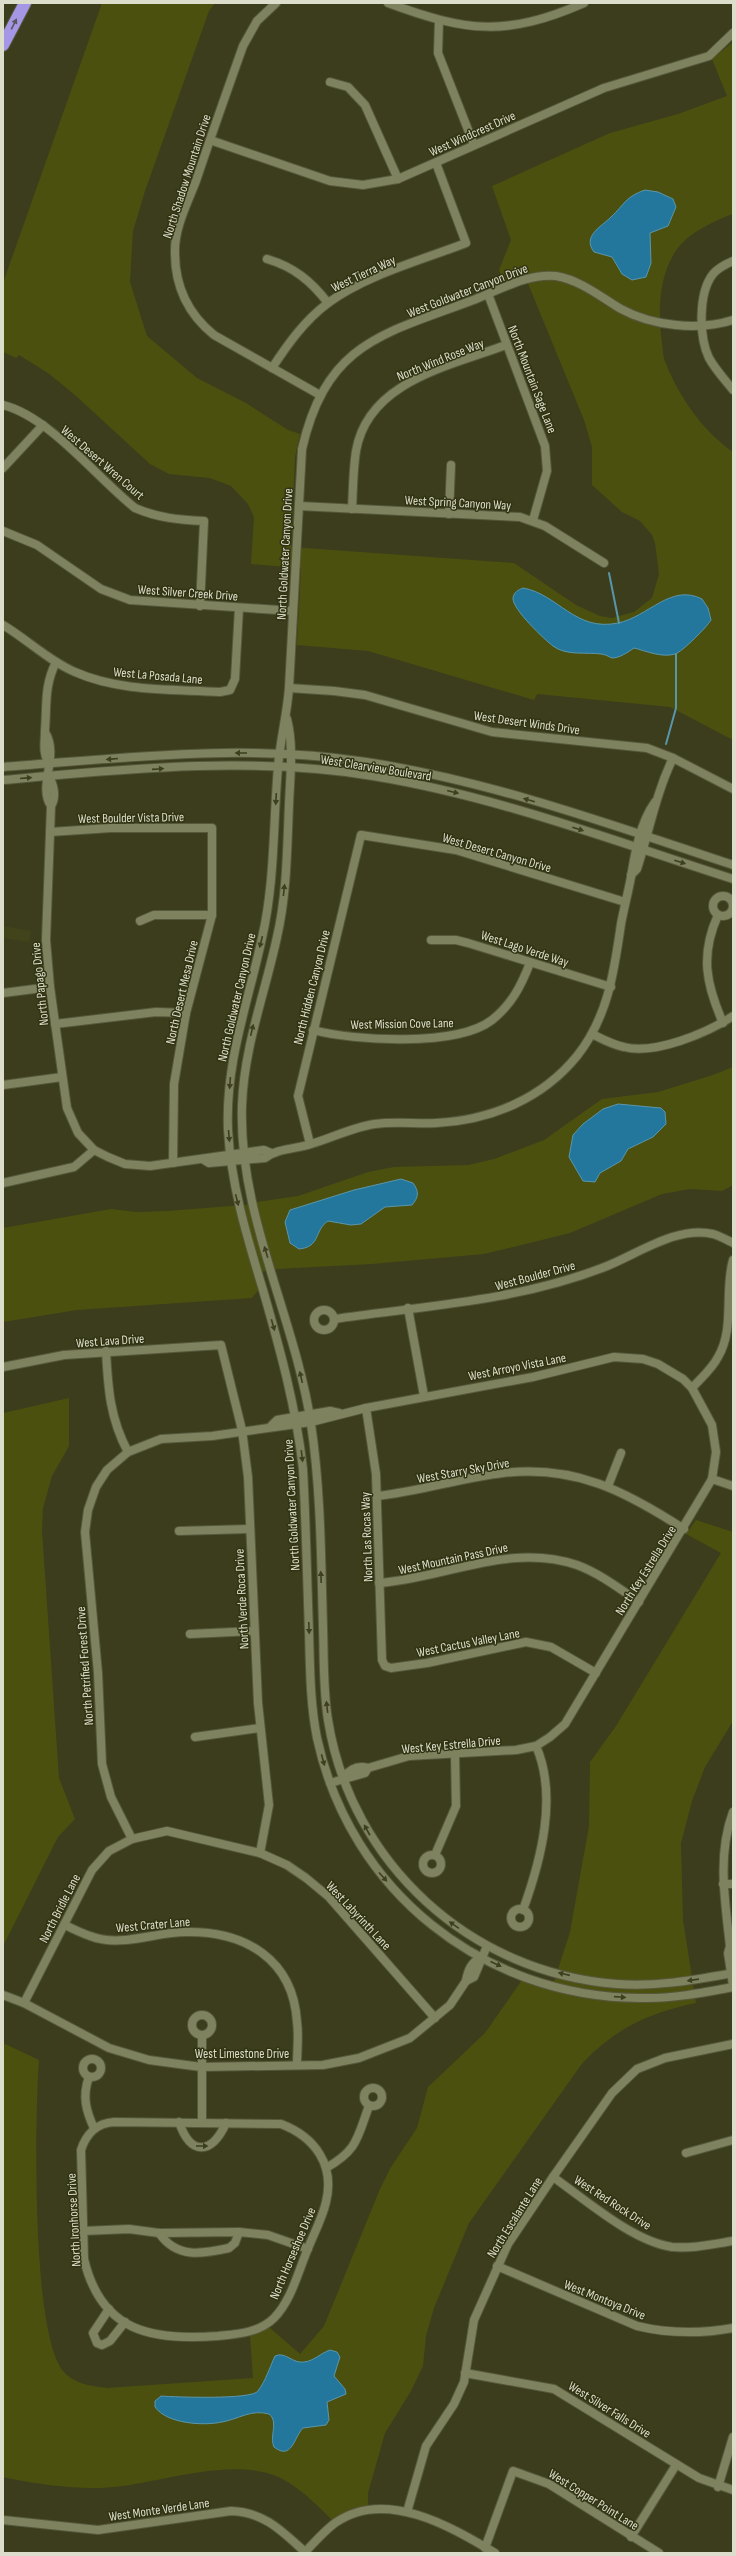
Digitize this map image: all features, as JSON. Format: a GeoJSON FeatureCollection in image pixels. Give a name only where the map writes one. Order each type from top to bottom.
{"type":"FeatureCollection","features":[{"type":"Feature","properties":{"kind":"highway"},"geometry":{"type":"LineString","coordinates":[[3,45],[25,3]]}},
{"type":"Feature","properties":{"kind":"street","name":"North Shadow Mountain Drive"},"geometry":{"type":"LineString","coordinates":[[276,3],[249,31],[177,234],[175,267],[181,294],[196,318],[214,335],[320,394]]}},
{"type":"Feature","properties":{"kind":"street"},"geometry":{"type":"LineString","coordinates":[[388,3],[440,20],[479,27],[524,24],[549,18],[584,3]]}},
{"type":"Feature","properties":{"kind":"street"},"geometry":{"type":"LineString","coordinates":[[440,20],[438,53],[474,145]]}},
{"type":"Feature","properties":{"kind":"street","name":"West Windcrest Drive"},"geometry":{"type":"LineString","coordinates":[[210,140],[330,181],[347,185],[378,184],[398,179],[436,163],[604,88],[709,56],[733,33]]}},
{"type":"Feature","properties":{"kind":"street"},"geometry":{"type":"LineString","coordinates":[[330,82],[348,87],[365,105],[398,179]]}},
{"type":"Feature","properties":{"kind":"street","name":"West Tierra Way"},"geometry":{"type":"LineString","coordinates":[[272,368],[302,326],[328,303],[362,284],[466,243],[436,163]]}},
{"type":"Feature","properties":{"kind":"street"},"geometry":{"type":"LineString","coordinates":[[267,259],[298,272],[312,283],[328,303]]}},
{"type":"Feature","properties":{"kind":"street"},"geometry":{"type":"LineString","coordinates":[[733,261],[713,274],[708,284],[704,302],[703,326],[709,358],[733,390]]}},
{"type":"Feature","properties":{"kind":"street","name":"West Goldwater Canyon Drive"},"geometry":{"type":"LineString","coordinates":[[320,394],[340,366],[366,344],[386,333],[540,275],[558,277],[581,285],[623,310],[639,317],[672,324],[703,326],[733,320]]}},
{"type":"Feature","properties":{"kind":"street","name":"North Mountain Sage Lane"},"geometry":{"type":"LineString","coordinates":[[488,294],[506,345],[546,446],[547,471],[533,520]]}},
{"type":"Feature","properties":{"kind":"street","name":"North Wind Rose Way"},"geometry":{"type":"LineString","coordinates":[[352,509],[356,450],[362,431],[374,410],[388,395],[407,383],[506,345]]}},
{"type":"Feature","properties":{"kind":"street","name":"North Goldwater Canyon Drive"},"geometry":{"type":"LineString","coordinates":[[320,394],[309,419],[302,449],[289,688],[286,719],[278,767],[270,898],[262,938],[239,1024],[230,1071],[228,1110],[237,1157],[251,1198],[299,1370],[310,1418],[317,1468],[320,1510],[325,1694],[332,1739],[343,1778],[367,1832],[389,1864],[437,1912],[487,1946],[546,1970],[592,1981],[616,1984],[675,1983],[732,1974]]}},
{"type":"Feature","properties":{"kind":"street","name":"West Desert Wren Court"},"geometry":{"type":"LineString","coordinates":[[3,405],[23,412],[43,425],[135,508],[174,519],[204,521],[200,606]]}},
{"type":"Feature","properties":{"kind":"street"},"geometry":{"type":"LineString","coordinates":[[3,468],[43,425]]}},
{"type":"Feature","properties":{"kind":"street"},"geometry":{"type":"LineString","coordinates":[[449,514],[451,465]]}},
{"type":"Feature","properties":{"kind":"street","name":"West Spring Canyon Way"},"geometry":{"type":"LineString","coordinates":[[299,506],[520,517],[533,520],[604,563]]}},
{"type":"Feature","properties":{"kind":"street","name":"West Silver Creek Drive"},"geometry":{"type":"LineString","coordinates":[[3,532],[37,545],[90,582],[114,595],[149,603],[293,610]]}},
{"type":"Feature","properties":{"kind":"street","name":"West La Posada Lane"},"geometry":{"type":"LineString","coordinates":[[3,625],[56,662],[92,679],[112,684],[220,692],[230,690],[235,679],[240,608]]}},
{"type":"Feature","properties":{"kind":"street","name":"North Papago Drive"},"geometry":{"type":"LineString","coordinates":[[56,662],[46,690],[45,732],[43,739],[44,756],[49,764],[49,776],[54,786],[54,800],[51,806],[45,917],[50,987],[67,1108],[78,1133],[94,1150]]}},
{"type":"Feature","properties":{"kind":"street","name":"West Desert Winds Drive"},"geometry":{"type":"LineString","coordinates":[[289,688],[352,693],[492,732],[647,748],[673,758],[733,789]]}},
{"type":"Feature","properties":{"kind":"street","name":"North Goldwater Canyon Drive"},"geometry":{"type":"LineString","coordinates":[[286,719],[290,732],[290,767],[283,900],[278,936],[246,1062],[237,1157],[237,1200],[297,1421],[303,1469],[311,1691],[317,1737],[330,1783],[355,1838],[378,1872],[428,1923],[464,1948],[480,1957],[528,1979],[554,1986],[617,1997],[677,1997],[733,1986]]}},
{"type":"Feature","properties":{"kind":"street","name":"West Clearview Boulevard"},"geometry":{"type":"LineString","coordinates":[[3,767],[182,754],[280,754],[365,762],[446,777],[538,803],[733,865]]}},
{"type":"Feature","properties":{"kind":"street"},"geometry":{"type":"LineString","coordinates":[[3,1183],[74,1167],[94,1150],[125,1164],[150,1166],[204,1160],[209,1156],[265,1158],[271,1153],[310,1144],[376,1124],[435,1123],[469,1120],[495,1113],[545,1087],[568,1066],[592,1034],[611,987],[631,875],[637,869],[639,849],[655,802],[673,758]]}},
{"type":"Feature","properties":{"kind":"street","name":"West Clearview Boulevard"},"geometry":{"type":"LineString","coordinates":[[3,780],[186,767],[290,767],[372,776],[434,788],[522,811],[733,879]]}},
{"type":"Feature","properties":{"kind":"street","name":"West Boulder Vista Drive"},"geometry":{"type":"LineString","coordinates":[[50,832],[111,828],[212,828]]}},
{"type":"Feature","properties":{"kind":"street","name":"North Desert Mesa Drive"},"geometry":{"type":"LineString","coordinates":[[173,1163],[174,1084],[186,1013],[212,915],[212,828]]}},
{"type":"Feature","properties":{"kind":"street","name":"West Desert Canyon Drive"},"geometry":{"type":"LineString","coordinates":[[361,835],[456,850],[625,902]]}},
{"type":"Feature","properties":{"kind":"street","name":"North Hidden Canyon Drive"},"geometry":{"type":"LineString","coordinates":[[310,1144],[298,1096],[361,835]]}},
{"type":"Feature","properties":{"kind":"street"},"geometry":{"type":"LineString","coordinates":[[140,921],[154,915],[212,915]]}},
{"type":"Feature","properties":{"kind":"street"},"geometry":{"type":"LineString","coordinates":[[718,915],[709,939],[706,965],[707,981],[723,1022]]}},
{"type":"Feature","properties":{"kind":"street","name":"West Lago Verde Way"},"geometry":{"type":"LineString","coordinates":[[431,940],[456,940],[611,987]]}},
{"type":"Feature","properties":{"kind":"street","name":"West Mission Cove Lane"},"geometry":{"type":"LineString","coordinates":[[313,1030],[350,1038],[443,1037],[469,1032],[491,1021],[508,1006],[519,990],[530,963]]}},
{"type":"Feature","properties":{"kind":"street"},"geometry":{"type":"LineString","coordinates":[[3,993],[50,987]]}},
{"type":"Feature","properties":{"kind":"street"},"geometry":{"type":"LineString","coordinates":[[55,1024],[156,1012],[186,1013]]}},
{"type":"Feature","properties":{"kind":"street"},"geometry":{"type":"LineString","coordinates":[[592,1034],[625,1048],[654,1048],[698,1033],[733,1016]]}},
{"type":"Feature","properties":{"kind":"street"},"geometry":{"type":"LineString","coordinates":[[3,1085],[62,1077]]}},
{"type":"Feature","properties":{"kind":"street","name":"West Boulder Drive"},"geometry":{"type":"LineString","coordinates":[[334,1319],[408,1308],[486,1300],[541,1288],[602,1268],[665,1240],[693,1232],[714,1234],[733,1243]]}},
{"type":"Feature","properties":{"kind":"street"},"geometry":{"type":"LineString","coordinates":[[692,1388],[712,1366],[723,1346],[728,1321],[730,1275],[733,1260]]}},
{"type":"Feature","properties":{"kind":"street"},"geometry":{"type":"LineString","coordinates":[[408,1308],[424,1396]]}},
{"type":"Feature","properties":{"kind":"street","name":"West Lava Drive"},"geometry":{"type":"LineString","coordinates":[[3,1367],[64,1355],[221,1345]]}},
{"type":"Feature","properties":{"kind":"street","name":"North Verde Roca Drive"},"geometry":{"type":"LineString","coordinates":[[221,1345],[242,1430],[248,1477],[249,1529],[260,1728],[269,1805],[260,1853]]}},
{"type":"Feature","properties":{"kind":"street"},"geometry":{"type":"LineString","coordinates":[[106,1352],[110,1407],[116,1427],[128,1452]]}},
{"type":"Feature","properties":{"kind":"street","name":"West Arroyo Vista Lane"},"geometry":{"type":"LineString","coordinates":[[96,1487],[107,1470],[128,1452],[161,1439],[212,1436],[271,1426],[277,1420],[297,1421],[330,1411],[339,1413],[424,1396],[533,1377],[614,1357],[643,1359],[658,1364],[683,1379],[692,1388]]}},
{"type":"Feature","properties":{"kind":"street","name":"North Key Estrella Drive"},"geometry":{"type":"LineString","coordinates":[[536,1746],[550,1737],[565,1724],[684,1529],[712,1480],[716,1452],[712,1424],[692,1388]]}},
{"type":"Feature","properties":{"kind":"street","name":"North Las Rocas Way"},"geometry":{"type":"LineString","coordinates":[[366,1408],[374,1452],[377,1496],[382,1660],[385,1666]]}},
{"type":"Feature","properties":{"kind":"street"},"geometry":{"type":"LineString","coordinates":[[608,1486],[621,1453]]}},
{"type":"Feature","properties":{"kind":"street","name":"West Starry Sky Drive"},"geometry":{"type":"LineString","coordinates":[[377,1496],[520,1472],[563,1474],[608,1486],[638,1500],[684,1529]]}},
{"type":"Feature","properties":{"kind":"street"},"geometry":{"type":"LineString","coordinates":[[712,1480],[733,1486]]}},
{"type":"Feature","properties":{"kind":"street","name":"North Petrified Forest Drive"},"geometry":{"type":"LineString","coordinates":[[96,1487],[88,1510],[85,1532],[98,1672],[102,1764],[111,1797],[132,1839]]}},
{"type":"Feature","properties":{"kind":"street"},"geometry":{"type":"LineString","coordinates":[[179,1531],[249,1529]]}},
{"type":"Feature","properties":{"kind":"street","name":"West Mountain Pass Drive"},"geometry":{"type":"LineString","coordinates":[[379,1583],[409,1580],[498,1559],[521,1556],[549,1558],[578,1566],[639,1602]]}},
{"type":"Feature","properties":{"kind":"street"},"geometry":{"type":"LineString","coordinates":[[190,1634],[254,1631]]}},
{"type":"Feature","properties":{"kind":"street","name":"West Cactus Valley Lane"},"geometry":{"type":"LineString","coordinates":[[385,1666],[391,1668],[428,1663],[526,1642],[551,1647],[596,1673]]}},
{"type":"Feature","properties":{"kind":"street"},"geometry":{"type":"LineString","coordinates":[[195,1737],[260,1728]]}},
{"type":"Feature","properties":{"kind":"street"},"geometry":{"type":"LineString","coordinates":[[523,1910],[534,1878],[547,1802],[544,1773],[536,1746]]}},
{"type":"Feature","properties":{"kind":"street","name":"West Key Estrella Drive"},"geometry":{"type":"LineString","coordinates":[[330,1783],[343,1778],[348,1771],[362,1766],[368,1768],[409,1756],[516,1750],[536,1746]]}},
{"type":"Feature","properties":{"kind":"street"},"geometry":{"type":"LineString","coordinates":[[435,1855],[456,1806],[454,1754]]}},
{"type":"Feature","properties":{"kind":"street"},"geometry":{"type":"LineString","coordinates":[[733,1812],[725,1840],[723,1884],[732,1948],[728,1953],[733,1986]]}},
{"type":"Feature","properties":{"kind":"street","name":"West Labyrinth Lane"},"geometry":{"type":"LineString","coordinates":[[132,1839],[167,1832],[260,1853],[287,1865],[329,1897],[435,2018]]}},
{"type":"Feature","properties":{"kind":"street","name":"North Bridle Lane"},"geometry":{"type":"LineString","coordinates":[[24,2003],[92,1870],[109,1851],[132,1839]]}},
{"type":"Feature","properties":{"kind":"street"},"geometry":{"type":"LineString","coordinates":[[723,1884],[733,1884]]}},
{"type":"Feature","properties":{"kind":"street","name":"West Crater Lane"},"geometry":{"type":"LineString","coordinates":[[65,1925],[90,1937],[113,1940],[185,1932],[220,1934],[248,1944],[278,1966],[289,1990],[298,2021],[297,2065]]}},
{"type":"Feature","properties":{"kind":"street","name":"West Limestone Drive"},"geometry":{"type":"LineString","coordinates":[[3,1995],[24,2003],[109,2048],[149,2060],[201,2067],[324,2065],[365,2056],[410,2038],[450,2005],[466,1981],[474,1977],[480,1965],[480,1957],[487,1946]]}},
{"type":"Feature","properties":{"kind":"street"},"geometry":{"type":"LineString","coordinates":[[202,2035],[202,2123]]}},
{"type":"Feature","properties":{"kind":"street","name":"North Escalante Lane"},"geometry":{"type":"LineString","coordinates":[[407,2512],[426,2446],[454,2404],[466,2373],[474,2320],[497,2266],[508,2244],[612,2092],[637,2069],[665,2058],[733,2044]]}},
{"type":"Feature","properties":{"kind":"street"},"geometry":{"type":"LineString","coordinates":[[89,2077],[85,2098],[87,2114],[94,2128],[106,2123],[266,2122],[281,2124],[298,2130],[316,2148],[326,2168],[348,2153],[356,2140],[369,2106]]}},
{"type":"Feature","properties":{"kind":"street"},"geometry":{"type":"LineString","coordinates":[[179,2122],[190,2144],[197,2147],[211,2146],[216,2142],[226,2123]]}},
{"type":"Feature","properties":{"kind":"street","name":"North Ironhorse Drive"},"geometry":{"type":"LineString","coordinates":[[94,2128],[88,2135],[81,2150],[83,2231],[88,2276],[98,2295],[110,2309],[129,2324]]}},
{"type":"Feature","properties":{"kind":"street"},"geometry":{"type":"LineString","coordinates":[[686,2153],[733,2140]]}},
{"type":"Feature","properties":{"kind":"street","name":"North Horseshoe Drive"},"geometry":{"type":"LineString","coordinates":[[129,2324],[158,2336],[178,2338],[242,2334],[252,2331],[274,2319],[284,2305],[326,2203],[328,2184],[326,2168]]}},
{"type":"Feature","properties":{"kind":"street","name":"West Red Rock Drive"},"geometry":{"type":"LineString","coordinates":[[553,2177],[630,2230],[662,2244],[695,2247],[733,2241]]}},
{"type":"Feature","properties":{"kind":"street"},"geometry":{"type":"LineString","coordinates":[[83,2231],[129,2230],[159,2233],[239,2232],[268,2235],[308,2249]]}},
{"type":"Feature","properties":{"kind":"street"},"geometry":{"type":"LineString","coordinates":[[159,2233],[173,2248],[183,2252],[230,2248],[235,2243],[239,2232]]}},
{"type":"Feature","properties":{"kind":"street","name":"West Montoya Drive"},"geometry":{"type":"LineString","coordinates":[[497,2266],[637,2326],[653,2330],[692,2334],[733,2328]]}},
{"type":"Feature","properties":{"kind":"street"},"geometry":{"type":"LineString","coordinates":[[110,2309],[93,2333],[97,2343],[102,2345],[110,2341],[129,2324]]}},
{"type":"Feature","properties":{"kind":"street","name":"West Silver Falls Drive"},"geometry":{"type":"LineString","coordinates":[[466,2373],[554,2389],[676,2465],[718,2486],[733,2490]]}},
{"type":"Feature","properties":{"kind":"street"},"geometry":{"type":"LineString","coordinates":[[718,2486],[733,2437]]}},
{"type":"Feature","properties":{"kind":"street"},"geometry":{"type":"LineString","coordinates":[[631,2537],[676,2465]]}},
{"type":"Feature","properties":{"kind":"street","name":"West Copper Point Lane"},"geometry":{"type":"LineString","coordinates":[[485,2548],[513,2471],[549,2484],[631,2537],[659,2553]]}},
{"type":"Feature","properties":{"kind":"street"},"geometry":{"type":"LineString","coordinates":[[305,2553],[328,2529],[343,2519],[374,2510],[407,2512],[422,2516],[494,2553]]}},
{"type":"Feature","properties":{"kind":"street","name":"West Monte Verde Lane"},"geometry":{"type":"LineString","coordinates":[[3,2520],[98,2530],[231,2511],[244,2512],[271,2522],[305,2553]]}},
{"type":"Feature","properties":{"kind":"shaded area"},"geometry":{"type":"Polygon","coordinates":[[[102,3],[215,3],[209,11],[145,191],[133,231],[130,282],[147,336],[197,378],[246,403],[288,430],[300,434],[295,457],[291,547],[514,563],[576,605],[600,616],[612,618],[634,612],[652,598],[659,574],[655,543],[652,535],[640,521],[622,512],[592,485],[592,447],[584,420],[524,274],[503,281],[499,270],[511,240],[492,186],[610,133],[678,114],[727,96],[712,59],[733,42],[733,214],[695,232],[677,249],[666,271],[663,283],[660,319],[665,362],[678,389],[702,424],[722,444],[733,452],[733,740],[670,707],[537,694],[534,700],[368,651],[297,645],[301,568],[251,564],[254,517],[248,504],[231,486],[210,478],[169,474],[150,464],[75,395],[48,373],[19,355],[16,358],[3,352],[3,283],[102,3]]]}},
{"type":"Feature","properties":{"kind":"shaded area"},"geometry":{"type":"Polygon","coordinates":[[[3,926],[31,931],[29,942],[3,938],[3,926]]]}},
{"type":"Feature","properties":{"kind":"shaded area"},"geometry":{"type":"Polygon","coordinates":[[[733,1067],[733,1185],[722,1191],[690,1189],[662,1194],[570,1233],[484,1254],[372,1264],[276,1269],[255,1273],[260,1288],[252,1298],[77,1310],[3,1322],[3,1228],[111,1209],[136,1212],[168,1211],[257,1204],[257,1202],[298,1196],[368,1172],[394,1167],[468,1165],[494,1159],[544,1140],[602,1099],[658,1092],[713,1075],[733,1067]]]}},
{"type":"Feature","properties":{"kind":"shaded area"},"geometry":{"type":"Polygon","coordinates":[[[69,1398],[69,1446],[52,1476],[43,1508],[42,1531],[59,1778],[75,1819],[58,1837],[3,1946],[3,1413],[69,1398]]]}},
{"type":"Feature","properties":{"kind":"shaded area"},"geometry":{"type":"Polygon","coordinates":[[[696,1520],[733,1532],[733,1721],[705,1767],[692,1801],[681,1843],[683,1920],[696,2003],[662,2012],[633,2024],[619,2032],[593,2052],[581,2065],[469,2223],[434,2308],[426,2336],[423,2366],[411,2391],[385,2433],[368,2493],[368,2506],[332,2520],[301,2491],[283,2479],[263,2472],[244,2469],[203,2472],[100,2488],[78,2488],[51,2485],[3,2477],[3,2043],[39,2060],[36,2173],[40,2270],[45,2314],[53,2348],[63,2371],[78,2382],[107,2388],[253,2378],[250,2336],[269,2327],[300,2354],[324,2326],[380,2189],[391,2167],[417,2128],[428,2087],[485,2033],[522,1980],[552,1988],[570,1932],[589,1826],[590,1762],[616,1726],[721,1553],[686,1534],[696,1520]]]}},
{"type":"Feature","properties":{"kind":"water"},"geometry":{"type":"Polygon","coordinates":[[[645,190],[658,192],[673,199],[676,207],[668,226],[650,233],[651,263],[646,277],[632,280],[622,274],[612,257],[594,252],[590,241],[594,232],[626,201],[633,195],[645,190]]]}},
{"type":"Feature","properties":{"kind":"water"},"geometry":{"type":"Polygon","coordinates":[[[523,588],[547,597],[578,617],[590,622],[603,624],[618,623],[629,620],[670,598],[680,595],[691,595],[702,599],[708,608],[711,620],[694,639],[675,654],[659,655],[634,648],[621,656],[612,658],[602,654],[564,651],[553,646],[543,638],[523,616],[514,603],[514,594],[523,588]]]}},
{"type":"Feature","properties":{"kind":"water"},"geometry":{"type":"Polygon","coordinates":[[[618,1104],[661,1108],[665,1112],[666,1124],[653,1137],[628,1149],[621,1161],[600,1173],[595,1182],[583,1181],[569,1157],[573,1135],[583,1124],[603,1109],[618,1104]]]}},
{"type":"Feature","properties":{"kind":"water"},"geometry":{"type":"Polygon","coordinates":[[[401,1179],[413,1183],[416,1189],[417,1197],[412,1205],[385,1207],[361,1224],[351,1225],[328,1221],[321,1229],[314,1242],[306,1248],[299,1249],[290,1243],[285,1222],[290,1210],[354,1190],[401,1179]]]}},
{"type":"Feature","properties":{"kind":"water"},"geometry":{"type":"Polygon","coordinates":[[[330,2350],[337,2352],[340,2357],[334,2376],[345,2389],[346,2394],[327,2402],[329,2420],[326,2425],[303,2428],[289,2450],[280,2451],[274,2447],[274,2425],[272,2417],[269,2414],[256,2413],[228,2421],[206,2424],[186,2422],[168,2417],[155,2407],[155,2401],[161,2396],[228,2397],[253,2394],[261,2387],[275,2356],[282,2355],[296,2361],[304,2362],[330,2350]]]}},
{"type":"Feature","properties":{"kind":"waterway"},"geometry":{"type":"LineString","coordinates":[[609,573],[619,623]]}},
{"type":"Feature","properties":{"kind":"waterway"},"geometry":{"type":"LineString","coordinates":[[666,744],[676,708],[676,654]]}}]}
